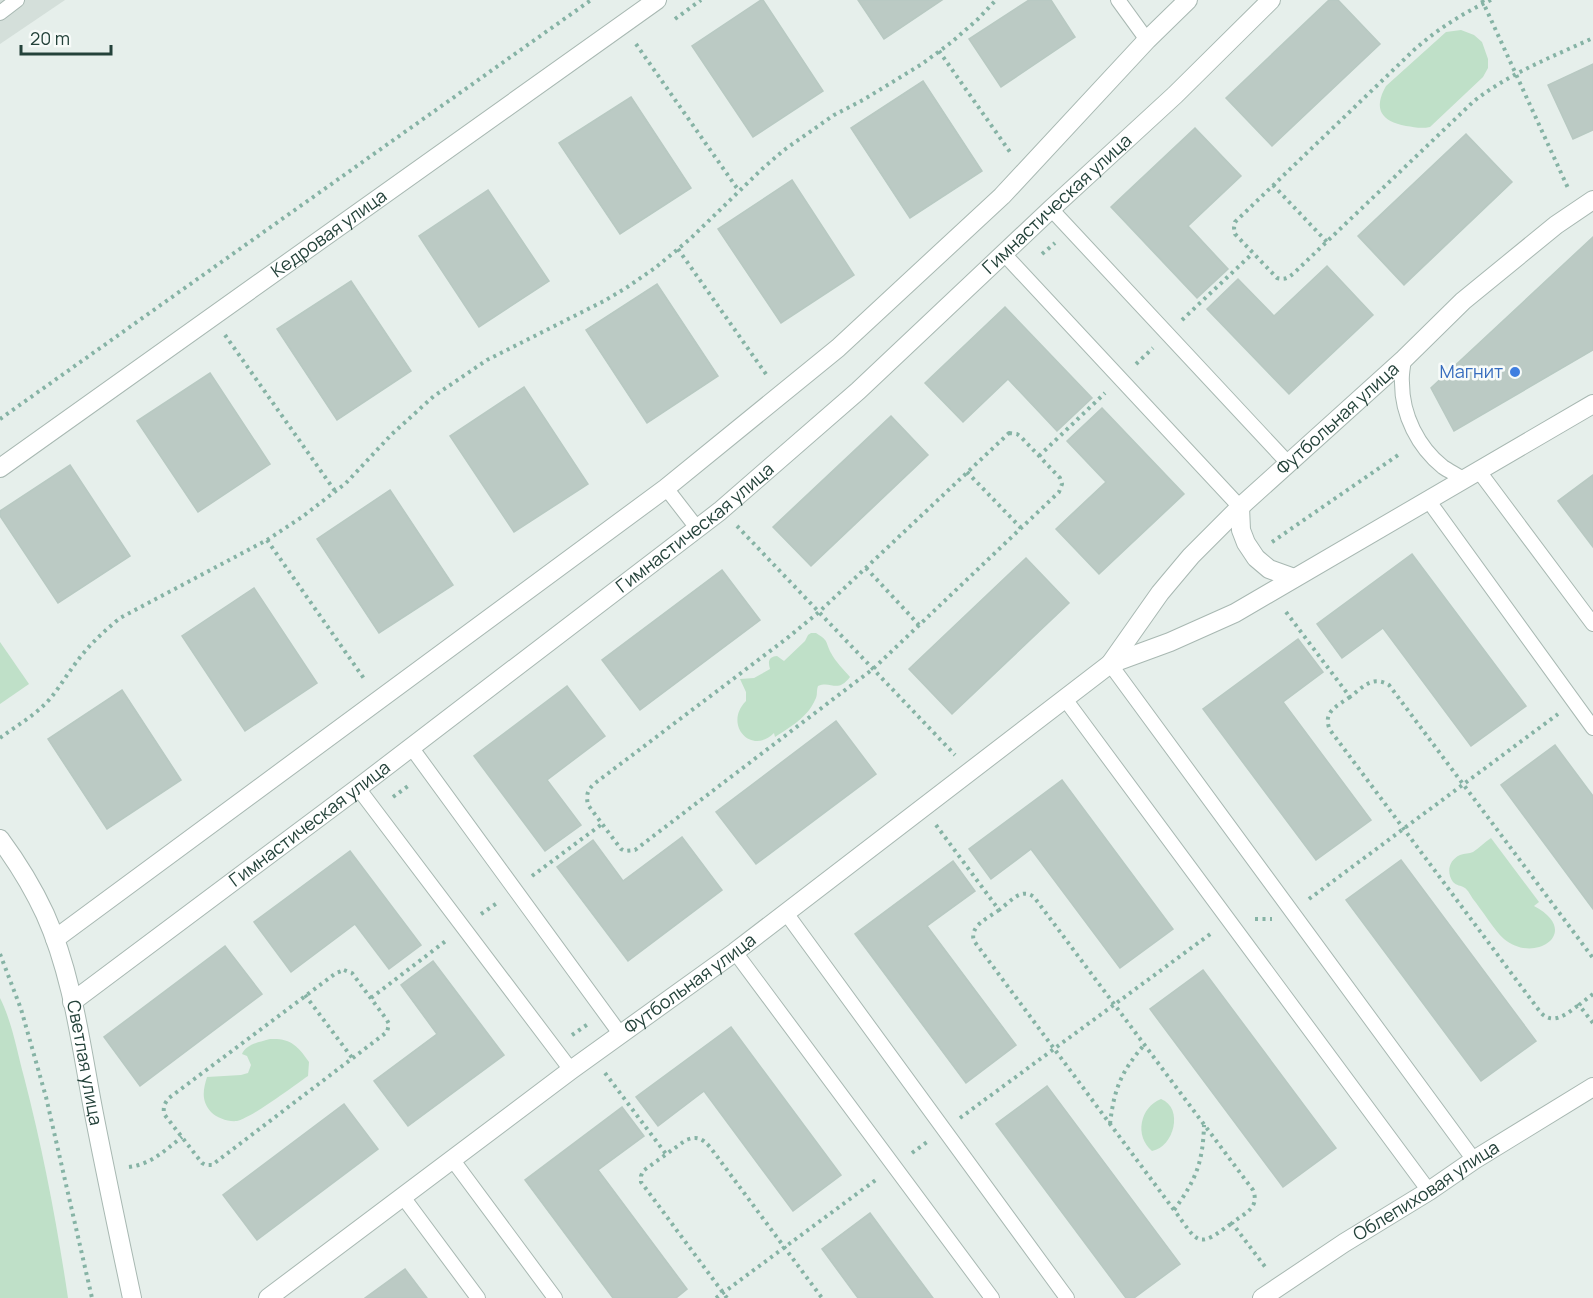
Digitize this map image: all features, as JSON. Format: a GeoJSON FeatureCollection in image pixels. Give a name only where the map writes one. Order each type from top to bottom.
{"type":"FeatureCollection","features":[{"type":"Feature","properties":{"kind":"street","name":"Кедровая улица"},"geometry":{"type":"LineString","coordinates":[[0,468],[657,0]]}},
{"type":"Feature","properties":{"kind":"street"},"geometry":{"type":"LineString","coordinates":[[55,939],[666,488],[838,348],[1002,196],[1147,40],[1188,0]]}},
{"type":"Feature","properties":{"kind":"street","name":"Гимнастическая улица"},"geometry":{"type":"LineString","coordinates":[[72,1002],[358,788],[722,510],[858,392],[1175,95],[1271,0]]}},
{"type":"Feature","properties":{"kind":"street","name":"Футбольная улица"},"geometry":{"type":"LineString","coordinates":[[268,1298],[571,1070],[735,952],[1110,664],[1160,593],[1191,556],[1240,507],[1404,360],[1463,300],[1556,225],[1586,205]]}},
{"type":"Feature","properties":{"kind":"street","name":"Футбольная улица"},"geometry":{"type":"LineString","coordinates":[[1110,664],[1170,642],[1235,613],[1593,404]]}},
{"type":"Feature","properties":{"kind":"street"},"geometry":{"type":"LineString","coordinates":[[1240,507],[1241,530],[1254,555],[1269,569],[1294,578]]}},
{"type":"Feature","properties":{"kind":"street","name":"Светлая улица"},"geometry":{"type":"LineString","coordinates":[[0,839],[33,890],[55,939],[72,1002],[132,1298]]}},
{"type":"Feature","properties":{"kind":"street","name":"Облепиховая улица"},"geometry":{"type":"LineString","coordinates":[[1262,1298],[1344,1242],[1593,1088]]}},
{"type":"Feature","properties":{"kind":"lane"},"geometry":{"type":"LineString","coordinates":[[0,13],[17,0]]}},
{"type":"Feature","properties":{"kind":"lane"},"geometry":{"type":"LineString","coordinates":[[1118,0],[1147,40]]}},
{"type":"Feature","properties":{"kind":"lane"},"geometry":{"type":"LineString","coordinates":[[1051,209],[1288,464]]}},
{"type":"Feature","properties":{"kind":"lane"},"geometry":{"type":"LineString","coordinates":[[1005,255],[1240,507]]}},
{"type":"Feature","properties":{"kind":"lane"},"geometry":{"type":"LineString","coordinates":[[1404,360],[1402,383],[1405,407],[1413,429],[1426,450],[1443,466],[1471,475],[1593,624]]}},
{"type":"Feature","properties":{"kind":"lane"},"geometry":{"type":"LineString","coordinates":[[666,488],[698,528]]}},
{"type":"Feature","properties":{"kind":"lane"},"geometry":{"type":"LineString","coordinates":[[1428,500],[1593,728]]}},
{"type":"Feature","properties":{"kind":"lane"},"geometry":{"type":"LineString","coordinates":[[1110,664],[1474,1160]]}},
{"type":"Feature","properties":{"kind":"lane"},"geometry":{"type":"LineString","coordinates":[[1065,699],[1429,1191]]}},
{"type":"Feature","properties":{"kind":"lane"},"geometry":{"type":"LineString","coordinates":[[411,747],[621,1035]]}},
{"type":"Feature","properties":{"kind":"lane"},"geometry":{"type":"LineString","coordinates":[[358,788],[571,1070]]}},
{"type":"Feature","properties":{"kind":"lane"},"geometry":{"type":"LineString","coordinates":[[786,913],[1067,1298]]}},
{"type":"Feature","properties":{"kind":"lane"},"geometry":{"type":"LineString","coordinates":[[735,952],[992,1298]]}},
{"type":"Feature","properties":{"kind":"lane"},"geometry":{"type":"LineString","coordinates":[[453,1159],[555,1298]]}},
{"type":"Feature","properties":{"kind":"lane"},"geometry":{"type":"LineString","coordinates":[[403,1197],[478,1298]]}},
{"type":"Feature","properties":{"kind":"path"},"geometry":{"type":"LineString","coordinates":[[0,419],[591,0]]}},
{"type":"Feature","properties":{"kind":"path"},"geometry":{"type":"LineString","coordinates":[[0,738],[47,702],[90,644],[120,618],[267,540],[302,517],[346,483],[392,434],[434,396],[487,360],[604,301],[655,268],[776,156],[807,132],[863,100],[939,51],[978,19],[996,0]]}},
{"type":"Feature","properties":{"kind":"path"},"geometry":{"type":"LineString","coordinates":[[1491,0],[1483,2],[1448,24],[1415,49],[1235,222],[1235,234],[1277,278],[1288,278],[1474,101],[1492,87],[1593,38]]}},
{"type":"Feature","properties":{"kind":"path"},"geometry":{"type":"LineString","coordinates":[[1483,2],[1516,74],[1586,205]]}},
{"type":"Feature","properties":{"kind":"path"},"geometry":{"type":"LineString","coordinates":[[623,25],[740,191]]}},
{"type":"Feature","properties":{"kind":"path"},"geometry":{"type":"LineString","coordinates":[[939,51],[1024,173]]}},
{"type":"Feature","properties":{"kind":"path"},"geometry":{"type":"LineString","coordinates":[[1273,184],[1327,242]]}},
{"type":"Feature","properties":{"kind":"path"},"geometry":{"type":"LineString","coordinates":[[1022,273],[1070,229]]}},
{"type":"Feature","properties":{"kind":"path"},"geometry":{"type":"LineString","coordinates":[[678,249],[780,394]]}},
{"type":"Feature","properties":{"kind":"path"},"geometry":{"type":"LineString","coordinates":[[1039,456],[1253,253]]}},
{"type":"Feature","properties":{"kind":"path"},"geometry":{"type":"LineString","coordinates":[[212,316],[335,491]]}},
{"type":"Feature","properties":{"kind":"path"},"geometry":{"type":"LineString","coordinates":[[1009,434],[1017,434],[1060,478],[1062,488],[873,669],[635,850],[621,849],[588,805],[586,796],[588,790],[819,612],[968,472],[1009,434]]}},
{"type":"Feature","properties":{"kind":"path"},"geometry":{"type":"LineString","coordinates":[[1254,555],[1419,440]]}},
{"type":"Feature","properties":{"kind":"path"},"geometry":{"type":"LineString","coordinates":[[968,472],[1021,528]]}},
{"type":"Feature","properties":{"kind":"path"},"geometry":{"type":"LineString","coordinates":[[722,510],[970,771]]}},
{"type":"Feature","properties":{"kind":"path"},"geometry":{"type":"LineString","coordinates":[[267,540],[379,699]]}},
{"type":"Feature","properties":{"kind":"path"},"geometry":{"type":"LineString","coordinates":[[866,568],[919,625]]}},
{"type":"Feature","properties":{"kind":"path"},"geometry":{"type":"LineString","coordinates":[[1271,592],[1350,697]]}},
{"type":"Feature","properties":{"kind":"path"},"geometry":{"type":"LineString","coordinates":[[1593,958],[1389,685],[1383,681],[1370,682],[1332,711],[1327,722],[1330,730],[1545,1017],[1553,1020],[1562,1017],[1593,994]]}},
{"type":"Feature","properties":{"kind":"path"},"geometry":{"type":"LineString","coordinates":[[716,1298],[1229,920],[1281,919],[1575,702]]}},
{"type":"Feature","properties":{"kind":"path"},"geometry":{"type":"LineString","coordinates":[[376,810],[429,772]]}},
{"type":"Feature","properties":{"kind":"path"},"geometry":{"type":"LineString","coordinates":[[923,808],[999,910]]}},
{"type":"Feature","properties":{"kind":"path"},"geometry":{"type":"LineString","coordinates":[[370,998],[602,824]]}},
{"type":"Feature","properties":{"kind":"path"},"geometry":{"type":"LineString","coordinates":[[1024,893],[1029,893],[1034,897],[1253,1190],[1255,1202],[1252,1208],[1212,1238],[1204,1240],[1193,1236],[974,941],[972,936],[975,928],[999,910],[1024,893]]}},
{"type":"Feature","properties":{"kind":"path"},"geometry":{"type":"LineString","coordinates":[[0,954],[21,1009],[46,1097],[92,1298]]}},
{"type":"Feature","properties":{"kind":"path"},"geometry":{"type":"LineString","coordinates":[[344,970],[352,973],[370,998],[387,1020],[389,1028],[384,1036],[212,1165],[202,1163],[164,1114],[169,1098],[336,973],[344,970]]}},
{"type":"Feature","properties":{"kind":"path"},"geometry":{"type":"LineString","coordinates":[[305,995],[353,1059]]}},
{"type":"Feature","properties":{"kind":"path"},"geometry":{"type":"LineString","coordinates":[[1579,1005],[1593,1023]]}},
{"type":"Feature","properties":{"kind":"path"},"geometry":{"type":"LineString","coordinates":[[554,1048],[604,1012]]}},
{"type":"Feature","properties":{"kind":"path"},"geometry":{"type":"LineString","coordinates":[[1110,1124],[1119,1081],[1130,1062],[1144,1045]]}},
{"type":"Feature","properties":{"kind":"path"},"geometry":{"type":"LineString","coordinates":[[592,1055],[666,1154]]}},
{"type":"Feature","properties":{"kind":"path"},"geometry":{"type":"LineString","coordinates":[[1174,1210],[1188,1191],[1198,1170],[1203,1148],[1204,1125]]}},
{"type":"Feature","properties":{"kind":"path"},"geometry":{"type":"LineString","coordinates":[[105,1170],[147,1163],[182,1137]]}},
{"type":"Feature","properties":{"kind":"path"},"geometry":{"type":"LineString","coordinates":[[727,1298],[641,1182],[643,1171],[686,1140],[694,1137],[702,1138],[710,1147],[822,1298]]}},
{"type":"Feature","properties":{"kind":"path"},"geometry":{"type":"LineString","coordinates":[[1232,1222],[1279,1286]]}},
{"type":"Feature","properties":{"kind":"shaded area"},"geometry":{"type":"Polygon","coordinates":[[[0,0],[65,0],[0,44],[0,0]]]}},
{"type":"Feature","properties":{"kind":"green space"},"geometry":{"type":"Polygon","coordinates":[[[1461,30],[1474,35],[1482,42],[1488,59],[1488,68],[1483,77],[1430,127],[1421,128],[1397,124],[1385,117],[1380,101],[1386,86],[1446,32],[1461,30]]]}},
{"type":"Feature","properties":{"kind":"green space"},"geometry":{"type":"Polygon","coordinates":[[[811,633],[816,633],[825,640],[833,656],[850,677],[838,686],[818,686],[816,698],[808,712],[798,722],[775,737],[774,733],[757,741],[749,739],[743,734],[737,719],[746,701],[746,692],[740,679],[754,678],[770,669],[769,660],[772,657],[777,656],[784,661],[811,633]]]}},
{"type":"Feature","properties":{"kind":"green space"},"geometry":{"type":"Polygon","coordinates":[[[0,642],[29,684],[0,704],[0,642]]]}},
{"type":"Feature","properties":{"kind":"green space"},"geometry":{"type":"Polygon","coordinates":[[[1491,838],[1539,902],[1534,906],[1548,916],[1554,926],[1554,935],[1549,942],[1540,947],[1516,946],[1504,939],[1467,890],[1454,883],[1451,878],[1449,870],[1456,857],[1473,852],[1491,838]]]}},
{"type":"Feature","properties":{"kind":"green space"},"geometry":{"type":"Polygon","coordinates":[[[0,998],[14,1037],[37,1132],[68,1298],[0,1298],[0,998]]]}},
{"type":"Feature","properties":{"kind":"green space"},"geometry":{"type":"Polygon","coordinates":[[[270,1039],[283,1040],[297,1047],[309,1062],[308,1076],[262,1108],[237,1121],[223,1119],[213,1114],[204,1100],[207,1077],[248,1073],[251,1065],[247,1056],[242,1054],[254,1044],[270,1039]]]}},
{"type":"Feature","properties":{"kind":"green space"},"geometry":{"type":"Polygon","coordinates":[[[1161,1099],[1172,1110],[1173,1127],[1166,1142],[1160,1148],[1152,1151],[1143,1138],[1142,1122],[1148,1108],[1161,1099]]]}},
{"type":"Feature","properties":{"kind":"building"},"geometry":{"type":"Polygon","coordinates":[[[761,0],[823,91],[753,137],[692,46],[761,0]]]}},
{"type":"Feature","properties":{"kind":"building"},"geometry":{"type":"Polygon","coordinates":[[[858,0],[942,0],[884,39],[858,0]]]}},
{"type":"Feature","properties":{"kind":"building"},"geometry":{"type":"Polygon","coordinates":[[[1029,0],[1051,0],[1075,37],[1001,87],[969,39],[1029,0]]]}},
{"type":"Feature","properties":{"kind":"building"},"geometry":{"type":"Polygon","coordinates":[[[1329,0],[1338,0],[1380,44],[1272,146],[1226,98],[1329,0]]]}},
{"type":"Feature","properties":{"kind":"building"},"geometry":{"type":"Polygon","coordinates":[[[1593,64],[1593,130],[1573,139],[1548,85],[1593,64]]]}},
{"type":"Feature","properties":{"kind":"building"},"geometry":{"type":"Polygon","coordinates":[[[923,81],[982,171],[910,218],[851,128],[923,81]]]}},
{"type":"Feature","properties":{"kind":"building"},"geometry":{"type":"Polygon","coordinates":[[[631,97],[691,188],[620,234],[559,143],[631,97]]]}},
{"type":"Feature","properties":{"kind":"building"},"geometry":{"type":"Polygon","coordinates":[[[1195,128],[1241,176],[1188,226],[1228,269],[1197,298],[1111,207],[1195,128]]]}},
{"type":"Feature","properties":{"kind":"building"},"geometry":{"type":"Polygon","coordinates":[[[1466,134],[1512,182],[1404,285],[1358,236],[1466,134]]]}},
{"type":"Feature","properties":{"kind":"building"},"geometry":{"type":"Polygon","coordinates":[[[792,180],[854,275],[781,323],[718,229],[792,180]]]}},
{"type":"Feature","properties":{"kind":"building"},"geometry":{"type":"Polygon","coordinates":[[[488,190],[549,281],[479,327],[419,236],[488,190]]]}},
{"type":"Feature","properties":{"kind":"building"},"geometry":{"type":"Polygon","coordinates":[[[1593,237],[1593,350],[1454,431],[1431,388],[1593,237]]]}},
{"type":"Feature","properties":{"kind":"building"},"geometry":{"type":"Polygon","coordinates":[[[1327,266],[1373,315],[1289,394],[1207,309],[1238,279],[1274,316],[1327,266]]]}},
{"type":"Feature","properties":{"kind":"building"},"geometry":{"type":"Polygon","coordinates":[[[351,281],[411,371],[337,420],[277,329],[351,281]]]}},
{"type":"Feature","properties":{"kind":"building"},"geometry":{"type":"Polygon","coordinates":[[[657,284],[718,376],[647,423],[586,330],[657,284]]]}},
{"type":"Feature","properties":{"kind":"building"},"geometry":{"type":"Polygon","coordinates":[[[1005,307],[1092,398],[1057,431],[1008,379],[963,422],[925,383],[1005,307]]]}},
{"type":"Feature","properties":{"kind":"building"},"geometry":{"type":"Polygon","coordinates":[[[210,373],[270,464],[198,512],[137,421],[210,373]]]}},
{"type":"Feature","properties":{"kind":"building"},"geometry":{"type":"Polygon","coordinates":[[[524,387],[588,484],[514,532],[450,436],[524,387]]]}},
{"type":"Feature","properties":{"kind":"building"},"geometry":{"type":"Polygon","coordinates":[[[1102,408],[1184,494],[1099,574],[1056,529],[1106,482],[1067,441],[1102,408]]]}},
{"type":"Feature","properties":{"kind":"building"},"geometry":{"type":"Polygon","coordinates":[[[891,416],[928,455],[811,566],[773,527],[891,416]]]}},
{"type":"Feature","properties":{"kind":"building"},"geometry":{"type":"Polygon","coordinates":[[[70,465],[130,556],[58,603],[0,516],[0,511],[70,465]]]}},
{"type":"Feature","properties":{"kind":"building"},"geometry":{"type":"Polygon","coordinates":[[[1593,475],[1593,547],[1558,501],[1593,475]]]}},
{"type":"Feature","properties":{"kind":"building"},"geometry":{"type":"Polygon","coordinates":[[[390,490],[453,585],[379,633],[317,539],[390,490]]]}},
{"type":"Feature","properties":{"kind":"building"},"geometry":{"type":"Polygon","coordinates":[[[1412,554],[1526,706],[1471,746],[1383,628],[1342,658],[1317,624],[1412,554]]]}},
{"type":"Feature","properties":{"kind":"building"},"geometry":{"type":"Polygon","coordinates":[[[1026,558],[1069,603],[952,714],[909,669],[1026,558]]]}},
{"type":"Feature","properties":{"kind":"building"},"geometry":{"type":"Polygon","coordinates":[[[722,570],[760,620],[640,710],[602,660],[722,570]]]}},
{"type":"Feature","properties":{"kind":"building"},"geometry":{"type":"Polygon","coordinates":[[[254,588],[317,683],[245,731],[182,636],[254,588]]]}},
{"type":"Feature","properties":{"kind":"building"},"geometry":{"type":"Polygon","coordinates":[[[1298,639],[1323,672],[1283,702],[1371,820],[1316,860],[1203,709],[1298,639]]]}},
{"type":"Feature","properties":{"kind":"building"},"geometry":{"type":"Polygon","coordinates":[[[567,686],[605,736],[547,780],[581,825],[545,851],[474,756],[567,686]]]}},
{"type":"Feature","properties":{"kind":"building"},"geometry":{"type":"Polygon","coordinates":[[[122,690],[181,780],[107,829],[48,739],[122,690]]]}},
{"type":"Feature","properties":{"kind":"building"},"geometry":{"type":"Polygon","coordinates":[[[836,721],[876,774],[756,864],[716,812],[836,721]]]}},
{"type":"Feature","properties":{"kind":"building"},"geometry":{"type":"Polygon","coordinates":[[[1555,745],[1593,796],[1593,909],[1501,785],[1555,745]]]}},
{"type":"Feature","properties":{"kind":"building"},"geometry":{"type":"Polygon","coordinates":[[[1062,780],[1173,929],[1120,968],[1031,849],[991,879],[969,849],[1062,780]]]}},
{"type":"Feature","properties":{"kind":"building"},"geometry":{"type":"Polygon","coordinates":[[[682,837],[722,890],[628,961],[557,867],[593,840],[623,881],[682,837]]]}},
{"type":"Feature","properties":{"kind":"building"},"geometry":{"type":"Polygon","coordinates":[[[350,851],[421,945],[389,969],[355,924],[291,972],[254,922],[350,851]]]}},
{"type":"Feature","properties":{"kind":"building"},"geometry":{"type":"Polygon","coordinates":[[[1401,860],[1536,1041],[1481,1081],[1346,900],[1401,860]]]}},
{"type":"Feature","properties":{"kind":"building"},"geometry":{"type":"Polygon","coordinates":[[[953,861],[975,891],[927,926],[1016,1045],[966,1083],[855,934],[953,861]]]}},
{"type":"Feature","properties":{"kind":"building"},"geometry":{"type":"Polygon","coordinates":[[[225,946],[262,994],[140,1086],[104,1037],[225,946]]]}},
{"type":"Feature","properties":{"kind":"building"},"geometry":{"type":"Polygon","coordinates":[[[433,961],[504,1055],[408,1126],[374,1081],[437,1034],[401,985],[433,961]]]}},
{"type":"Feature","properties":{"kind":"building"},"geometry":{"type":"Polygon","coordinates":[[[1203,970],[1336,1148],[1283,1187],[1150,1009],[1203,970]]]}},
{"type":"Feature","properties":{"kind":"building"},"geometry":{"type":"Polygon","coordinates":[[[731,1027],[841,1175],[793,1211],[704,1091],[658,1126],[636,1097],[731,1027]]]}},
{"type":"Feature","properties":{"kind":"building"},"geometry":{"type":"Polygon","coordinates":[[[1047,1086],[1180,1264],[1134,1298],[1126,1298],[996,1124],[1047,1086]]]}},
{"type":"Feature","properties":{"kind":"building"},"geometry":{"type":"Polygon","coordinates":[[[344,1104],[378,1149],[257,1240],[223,1195],[344,1104]]]}},
{"type":"Feature","properties":{"kind":"building"},"geometry":{"type":"Polygon","coordinates":[[[622,1107],[644,1136],[598,1170],[687,1289],[676,1298],[613,1298],[525,1180],[622,1107]]]}},
{"type":"Feature","properties":{"kind":"building"},"geometry":{"type":"Polygon","coordinates":[[[870,1213],[933,1298],[858,1298],[822,1249],[870,1213]]]}},
{"type":"Feature","properties":{"kind":"building"},"geometry":{"type":"Polygon","coordinates":[[[405,1269],[427,1298],[365,1298],[405,1269]]]}},
{"type":"Feature","properties":{"kind":"place","name":"Магнит"},"geometry":{"type":"Point","coordinates":[1515,372]}}]}
